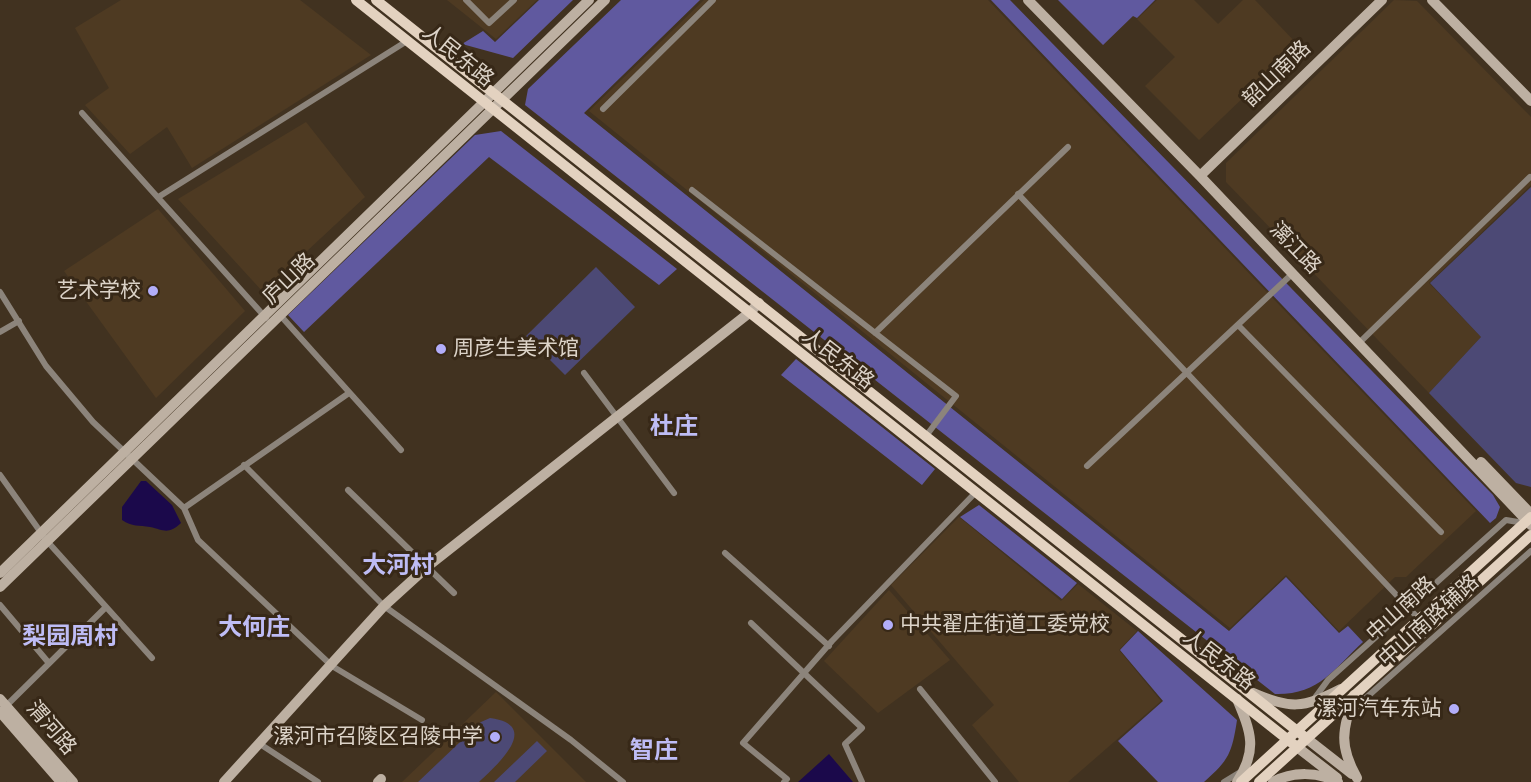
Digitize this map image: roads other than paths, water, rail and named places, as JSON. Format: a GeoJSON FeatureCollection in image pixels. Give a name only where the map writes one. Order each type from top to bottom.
{"type":"FeatureCollection","features":[{"type":"Feature","properties":{"kind":"main road","name":"人民东路"},"geometry":{"type":"LineString","coordinates":[[356,0],[1297,747]]}},
{"type":"Feature","properties":{"kind":"main road","name":"人民东路"},"geometry":{"type":"LineString","coordinates":[[376,0],[1306,738]]}},
{"type":"Feature","properties":{"kind":"main road","name":"中山南路"},"geometry":{"type":"LineString","coordinates":[[1241,782],[1529,520]]}},
{"type":"Feature","properties":{"kind":"main road","name":"中山南路"},"geometry":{"type":"LineString","coordinates":[[1259,782],[1354,694],[1431,632],[1531,534]]}},
{"type":"Feature","properties":{"kind":"main road"},"geometry":{"type":"LineString","coordinates":[[1419,619],[1431,632]]}},
{"type":"Feature","properties":{"kind":"street"},"geometry":{"type":"LineString","coordinates":[[466,0],[489,23],[514,0]]}},
{"type":"Feature","properties":{"kind":"street","name":"庐山路"},"geometry":{"type":"LineString","coordinates":[[268,319],[280,315],[488,106],[589,0]]}},
{"type":"Feature","properties":{"kind":"street","name":"庐山路"},"geometry":{"type":"LineString","coordinates":[[497,96],[605,0]]}},
{"type":"Feature","properties":{"kind":"street"},"geometry":{"type":"LineString","coordinates":[[603,109],[713,0]]}},
{"type":"Feature","properties":{"kind":"street","name":"漓江路"},"geometry":{"type":"LineString","coordinates":[[1028,0],[1202,174],[1292,274],[1360,341]]}},
{"type":"Feature","properties":{"kind":"street","name":"漓江路"},"geometry":{"type":"LineString","coordinates":[[1038,0],[1529,520]]}},
{"type":"Feature","properties":{"kind":"street","name":"韶山南路"},"geometry":{"type":"LineString","coordinates":[[1202,174],[1382,0]]}},
{"type":"Feature","properties":{"kind":"street"},"geometry":{"type":"LineString","coordinates":[[1432,0],[1531,102]]}},
{"type":"Feature","properties":{"kind":"street"},"geometry":{"type":"LineString","coordinates":[[160,196],[407,41]]}},
{"type":"Feature","properties":{"kind":"street","name":"庐山路"},"geometry":{"type":"LineString","coordinates":[[0,587],[44,537],[488,106]]}},
{"type":"Feature","properties":{"kind":"street"},"geometry":{"type":"LineString","coordinates":[[82,113],[160,196],[268,319]]}},
{"type":"Feature","properties":{"kind":"street"},"geometry":{"type":"LineString","coordinates":[[875,333],[1068,147]]}},
{"type":"Feature","properties":{"kind":"street"},"geometry":{"type":"LineString","coordinates":[[1360,341],[1530,177]]}},
{"type":"Feature","properties":{"kind":"street"},"geometry":{"type":"LineString","coordinates":[[692,190],[956,396],[926,436]]}},
{"type":"Feature","properties":{"kind":"street"},"geometry":{"type":"LineString","coordinates":[[1018,194],[1419,619]]}},
{"type":"Feature","properties":{"kind":"street"},"geometry":{"type":"LineString","coordinates":[[1087,466],[1292,274]]}},
{"type":"Feature","properties":{"kind":"street"},"geometry":{"type":"LineString","coordinates":[[0,292],[46,366],[93,422],[184,508],[198,540],[332,666],[422,720]]}},
{"type":"Feature","properties":{"kind":"street"},"geometry":{"type":"LineString","coordinates":[[224,782],[332,666],[384,606],[428,566],[759,303]]}},
{"type":"Feature","properties":{"kind":"street"},"geometry":{"type":"LineString","coordinates":[[280,315],[400,450]]}},
{"type":"Feature","properties":{"kind":"street"},"geometry":{"type":"LineString","coordinates":[[0,332],[18,321]]}},
{"type":"Feature","properties":{"kind":"street"},"geometry":{"type":"LineString","coordinates":[[1238,325],[1441,532]]}},
{"type":"Feature","properties":{"kind":"street"},"geometry":{"type":"LineString","coordinates":[[584,373],[674,493]]}},
{"type":"Feature","properties":{"kind":"street"},"geometry":{"type":"LineString","coordinates":[[184,508],[349,393]]}},
{"type":"Feature","properties":{"kind":"street"},"geometry":{"type":"LineString","coordinates":[[244,465],[384,606],[571,740],[623,782]]}},
{"type":"Feature","properties":{"kind":"street"},"geometry":{"type":"LineString","coordinates":[[0,475],[44,537],[152,658]]}},
{"type":"Feature","properties":{"kind":"street"},"geometry":{"type":"LineString","coordinates":[[784,782],[787,779],[743,743],[829,646],[985,483]]}},
{"type":"Feature","properties":{"kind":"street"},"geometry":{"type":"LineString","coordinates":[[348,490],[454,593]]}},
{"type":"Feature","properties":{"kind":"street","name":"中山南路辅路"},"geometry":{"type":"LineString","coordinates":[[1312,702],[1328,680],[1506,520],[1529,520]]}},
{"type":"Feature","properties":{"kind":"street","name":"庐山路"},"geometry":{"type":"LineString","coordinates":[[0,573],[44,537]]}},
{"type":"Feature","properties":{"kind":"street","name":"中山南路辅路"},"geometry":{"type":"LineString","coordinates":[[1348,714],[1431,632],[1531,550]]}},
{"type":"Feature","properties":{"kind":"street"},"geometry":{"type":"LineString","coordinates":[[725,553],[829,646]]}},
{"type":"Feature","properties":{"kind":"street"},"geometry":{"type":"LineString","coordinates":[[0,604],[48,662]]}},
{"type":"Feature","properties":{"kind":"street"},"geometry":{"type":"LineString","coordinates":[[2,706],[106,607]]}},
{"type":"Feature","properties":{"kind":"street"},"geometry":{"type":"LineString","coordinates":[[751,623],[862,728],[845,744],[862,782]]}},
{"type":"Feature","properties":{"kind":"street"},"geometry":{"type":"LineString","coordinates":[[1246,690],[1277,704],[1293,705],[1312,702],[1346,686]]}},
{"type":"Feature","properties":{"kind":"street"},"geometry":{"type":"LineString","coordinates":[[920,689],[995,782]]}},
{"type":"Feature","properties":{"kind":"street"},"geometry":{"type":"LineString","coordinates":[[1354,694],[1343,731],[1343,747],[1359,780]]}},
{"type":"Feature","properties":{"kind":"street"},"geometry":{"type":"LineString","coordinates":[[1237,699],[1251,730],[1252,746],[1245,770],[1237,782]]}},
{"type":"Feature","properties":{"kind":"street","name":"渭河路"},"geometry":{"type":"LineString","coordinates":[[2,706],[61,782]]}},
{"type":"Feature","properties":{"kind":"street","name":"渭河路"},"geometry":{"type":"LineString","coordinates":[[2,706],[73,782]]}},
{"type":"Feature","properties":{"kind":"street"},"geometry":{"type":"LineString","coordinates":[[1306,738],[1359,780]]}},
{"type":"Feature","properties":{"kind":"street"},"geometry":{"type":"LineString","coordinates":[[260,744],[318,782]]}},
{"type":"Feature","properties":{"kind":"street"},"geometry":{"type":"LineString","coordinates":[[1297,747],[1340,782]]}},
{"type":"Feature","properties":{"kind":"street"},"geometry":{"type":"LineString","coordinates":[[1224,782],[1245,770]]}},
{"type":"Feature","properties":{"kind":"street"},"geometry":{"type":"LineString","coordinates":[[1273,782],[1298,774],[1314,774],[1340,782]]}},
{"type":"Feature","properties":{"kind":"place","name":"艺术学校"},"geometry":{"type":"Point","coordinates":[153,291]}},
{"type":"Feature","properties":{"kind":"place","name":"周彦生美术馆"},"geometry":{"type":"Point","coordinates":[441,349]}},
{"type":"Feature","properties":{"kind":"place","name":"中共翟庄街道工委党校"},"geometry":{"type":"Point","coordinates":[888,625]}},
{"type":"Feature","properties":{"kind":"place","name":"漯河汽车东站"},"geometry":{"type":"Point","coordinates":[1454,709]}},
{"type":"Feature","properties":{"kind":"place","name":"漯河市召陵区召陵中学"},"geometry":{"type":"Point","coordinates":[495,737]}},
{"type":"Feature","properties":{"kind":"district","name":"杜庄"},"geometry":{"type":"Point","coordinates":[674,427]}},
{"type":"Feature","properties":{"kind":"district","name":"大河村"},"geometry":{"type":"Point","coordinates":[398,566]}},
{"type":"Feature","properties":{"kind":"district","name":"大何庄"},"geometry":{"type":"Point","coordinates":[254,628]}},
{"type":"Feature","properties":{"kind":"district","name":"梨园周村"},"geometry":{"type":"Point","coordinates":[70,637]}},
{"type":"Feature","properties":{"kind":"district","name":"智庄"},"geometry":{"type":"Point","coordinates":[654,751]}}]}
